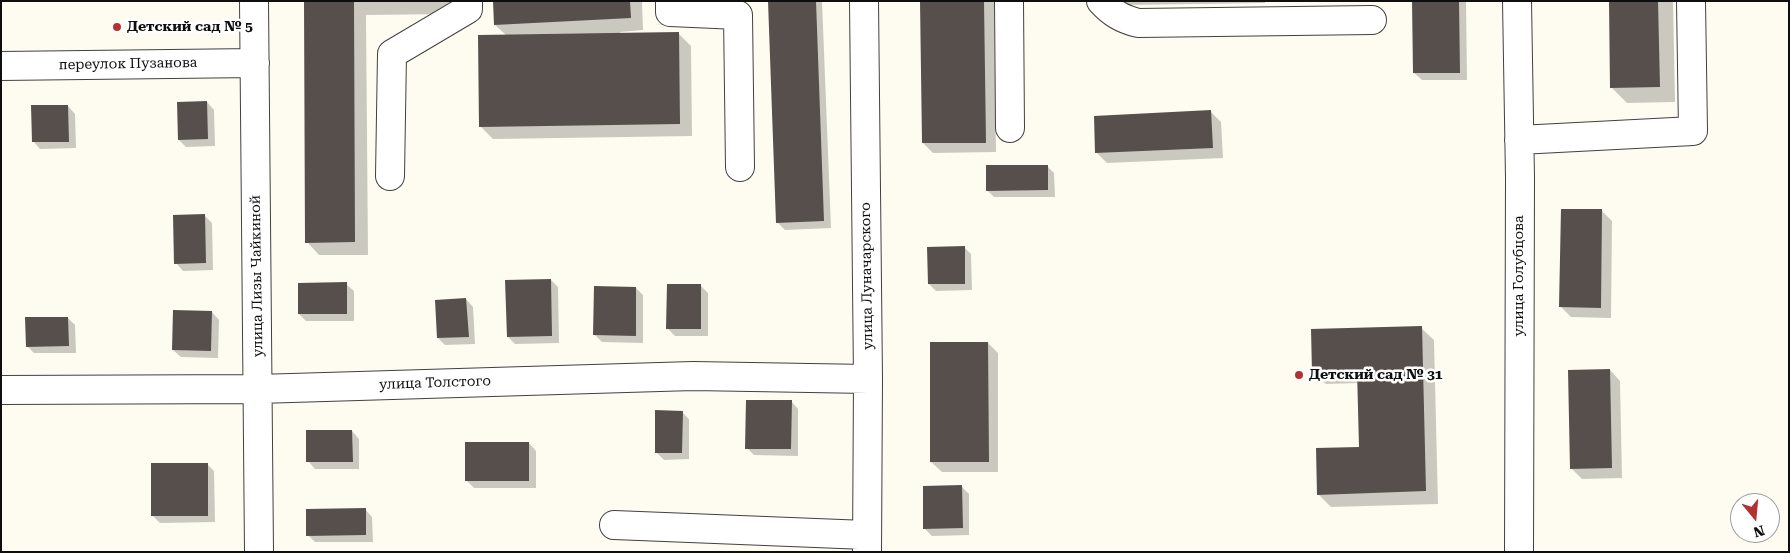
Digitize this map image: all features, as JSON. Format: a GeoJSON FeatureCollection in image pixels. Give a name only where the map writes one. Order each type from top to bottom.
{"type":"FeatureCollection","features":[{"type":"Feature","properties":{"kind":"street","name":"улица Лизы Чайкиной"},"geometry":{"type":"LineString","coordinates":[[254,1],[259,552]]}},
{"type":"Feature","properties":{"kind":"street"},"geometry":{"type":"LineString","coordinates":[[390,176],[392,54],[468,9],[468,1]]}},
{"type":"Feature","properties":{"kind":"street"},"geometry":{"type":"LineString","coordinates":[[670,1],[670,12],[738,15],[740,167]]}},
{"type":"Feature","properties":{"kind":"street","name":"улица Луначарского"},"geometry":{"type":"LineString","coordinates":[[864,1],[868,379],[867,543]]}},
{"type":"Feature","properties":{"kind":"street"},"geometry":{"type":"LineString","coordinates":[[1009,1],[1010,128]]}},
{"type":"Feature","properties":{"kind":"street"},"geometry":{"type":"LineString","coordinates":[[1101,1],[1114,14],[1138,23],[1314,11],[1372,20]]}},
{"type":"Feature","properties":{"kind":"street","name":"улица Голубцова"},"geometry":{"type":"LineString","coordinates":[[1517,1],[1519,552]]}},
{"type":"Feature","properties":{"kind":"street"},"geometry":{"type":"LineString","coordinates":[[1519,140],[1693,131],[1691,1]]}},
{"type":"Feature","properties":{"kind":"street","name":"переулок Пузанова"},"geometry":{"type":"LineString","coordinates":[[1,66],[255,63]]}},
{"type":"Feature","properties":{"kind":"street","name":"улица Толстого"},"geometry":{"type":"LineString","coordinates":[[1,390],[258,388],[693,376],[868,379]]}},
{"type":"Feature","properties":{"kind":"street"},"geometry":{"type":"LineString","coordinates":[[614,525],[867,543]]}},
{"type":"Feature","properties":{"kind":"building"},"geometry":{"type":"Polygon","coordinates":[[[304,1],[354,1],[355,242],[305,243],[304,1]]]}},
{"type":"Feature","properties":{"kind":"building"},"geometry":{"type":"Polygon","coordinates":[[[493,1],[630,1],[631,18],[494,25],[493,1]]]}},
{"type":"Feature","properties":{"kind":"building"},"geometry":{"type":"Polygon","coordinates":[[[768,1],[816,1],[824,221],[776,223],[768,1]]]}},
{"type":"Feature","properties":{"kind":"building"},"geometry":{"type":"Polygon","coordinates":[[[920,1],[984,1],[986,143],[922,143],[920,1]]]}},
{"type":"Feature","properties":{"kind":"building"},"geometry":{"type":"Polygon","coordinates":[[[1412,1],[1459,1],[1460,73],[1413,73],[1412,1]]]}},
{"type":"Feature","properties":{"kind":"building"},"geometry":{"type":"Polygon","coordinates":[[[1609,1],[1658,1],[1660,87],[1610,88],[1609,1]]]}},
{"type":"Feature","properties":{"kind":"building"},"geometry":{"type":"Polygon","coordinates":[[[679,32],[680,124],[479,127],[478,35],[679,32]]]}},
{"type":"Feature","properties":{"kind":"building"},"geometry":{"type":"Polygon","coordinates":[[[207,101],[208,139],[178,140],[177,102],[207,101]]]}},
{"type":"Feature","properties":{"kind":"building"},"geometry":{"type":"Polygon","coordinates":[[[31,105],[68,105],[69,142],[32,142],[31,105]]]}},
{"type":"Feature","properties":{"kind":"building"},"geometry":{"type":"Polygon","coordinates":[[[1211,110],[1213,148],[1095,153],[1094,116],[1211,110]]]}},
{"type":"Feature","properties":{"kind":"building"},"geometry":{"type":"Polygon","coordinates":[[[986,165],[1048,165],[1048,190],[986,191],[986,165]]]}},
{"type":"Feature","properties":{"kind":"building"},"geometry":{"type":"Polygon","coordinates":[[[1561,209],[1602,209],[1601,308],[1559,307],[1561,209]]]}},
{"type":"Feature","properties":{"kind":"building"},"geometry":{"type":"Polygon","coordinates":[[[205,214],[206,263],[174,264],[173,215],[205,214]]]}},
{"type":"Feature","properties":{"kind":"building"},"geometry":{"type":"Polygon","coordinates":[[[965,246],[965,284],[928,284],[927,247],[965,246]]]}},
{"type":"Feature","properties":{"kind":"building"},"geometry":{"type":"Polygon","coordinates":[[[551,279],[552,336],[507,337],[505,280],[551,279]]]}},
{"type":"Feature","properties":{"kind":"building"},"geometry":{"type":"Polygon","coordinates":[[[347,282],[347,314],[298,314],[298,283],[347,282]]]}},
{"type":"Feature","properties":{"kind":"building"},"geometry":{"type":"Polygon","coordinates":[[[667,284],[701,284],[701,329],[666,329],[667,284]]]}},
{"type":"Feature","properties":{"kind":"building"},"geometry":{"type":"Polygon","coordinates":[[[594,286],[636,287],[636,336],[593,335],[594,286]]]}},
{"type":"Feature","properties":{"kind":"building"},"geometry":{"type":"Polygon","coordinates":[[[466,298],[469,337],[437,338],[435,300],[466,298]]]}},
{"type":"Feature","properties":{"kind":"building"},"geometry":{"type":"Polygon","coordinates":[[[173,310],[212,311],[211,351],[172,350],[173,310]]]}},
{"type":"Feature","properties":{"kind":"building"},"geometry":{"type":"Polygon","coordinates":[[[25,317],[68,317],[69,346],[26,347],[25,317]]]}},
{"type":"Feature","properties":{"kind":"building"},"geometry":{"type":"Polygon","coordinates":[[[1422,326],[1426,491],[1317,495],[1316,448],[1359,447],[1357,370],[1312,372],[1311,329],[1422,326]]]}},
{"type":"Feature","properties":{"kind":"building"},"geometry":{"type":"Polygon","coordinates":[[[930,342],[988,342],[989,462],[930,462],[930,342]]]}},
{"type":"Feature","properties":{"kind":"building"},"geometry":{"type":"Polygon","coordinates":[[[1610,369],[1612,468],[1570,469],[1568,370],[1610,369]]]}},
{"type":"Feature","properties":{"kind":"building"},"geometry":{"type":"Polygon","coordinates":[[[746,400],[792,400],[791,449],[745,449],[746,400]]]}},
{"type":"Feature","properties":{"kind":"building"},"geometry":{"type":"Polygon","coordinates":[[[655,410],[683,411],[682,453],[655,453],[655,410]]]}},
{"type":"Feature","properties":{"kind":"building"},"geometry":{"type":"Polygon","coordinates":[[[306,430],[352,430],[353,462],[306,462],[306,430]]]}},
{"type":"Feature","properties":{"kind":"building"},"geometry":{"type":"Polygon","coordinates":[[[465,442],[529,442],[529,481],[465,481],[465,442]]]}},
{"type":"Feature","properties":{"kind":"building"},"geometry":{"type":"Polygon","coordinates":[[[151,463],[208,463],[208,516],[151,516],[151,463]]]}},
{"type":"Feature","properties":{"kind":"building"},"geometry":{"type":"Polygon","coordinates":[[[962,485],[963,528],[923,529],[923,486],[962,485]]]}},
{"type":"Feature","properties":{"kind":"building"},"geometry":{"type":"Polygon","coordinates":[[[366,508],[366,535],[306,536],[306,509],[366,508]]]}},
{"type":"Feature","properties":{"kind":"place","name":"Детский сад № 5"},"geometry":{"type":"Point","coordinates":[117,27]}},
{"type":"Feature","properties":{"kind":"place","name":"Детский сад № 31"},"geometry":{"type":"Point","coordinates":[1299,375]}}]}
